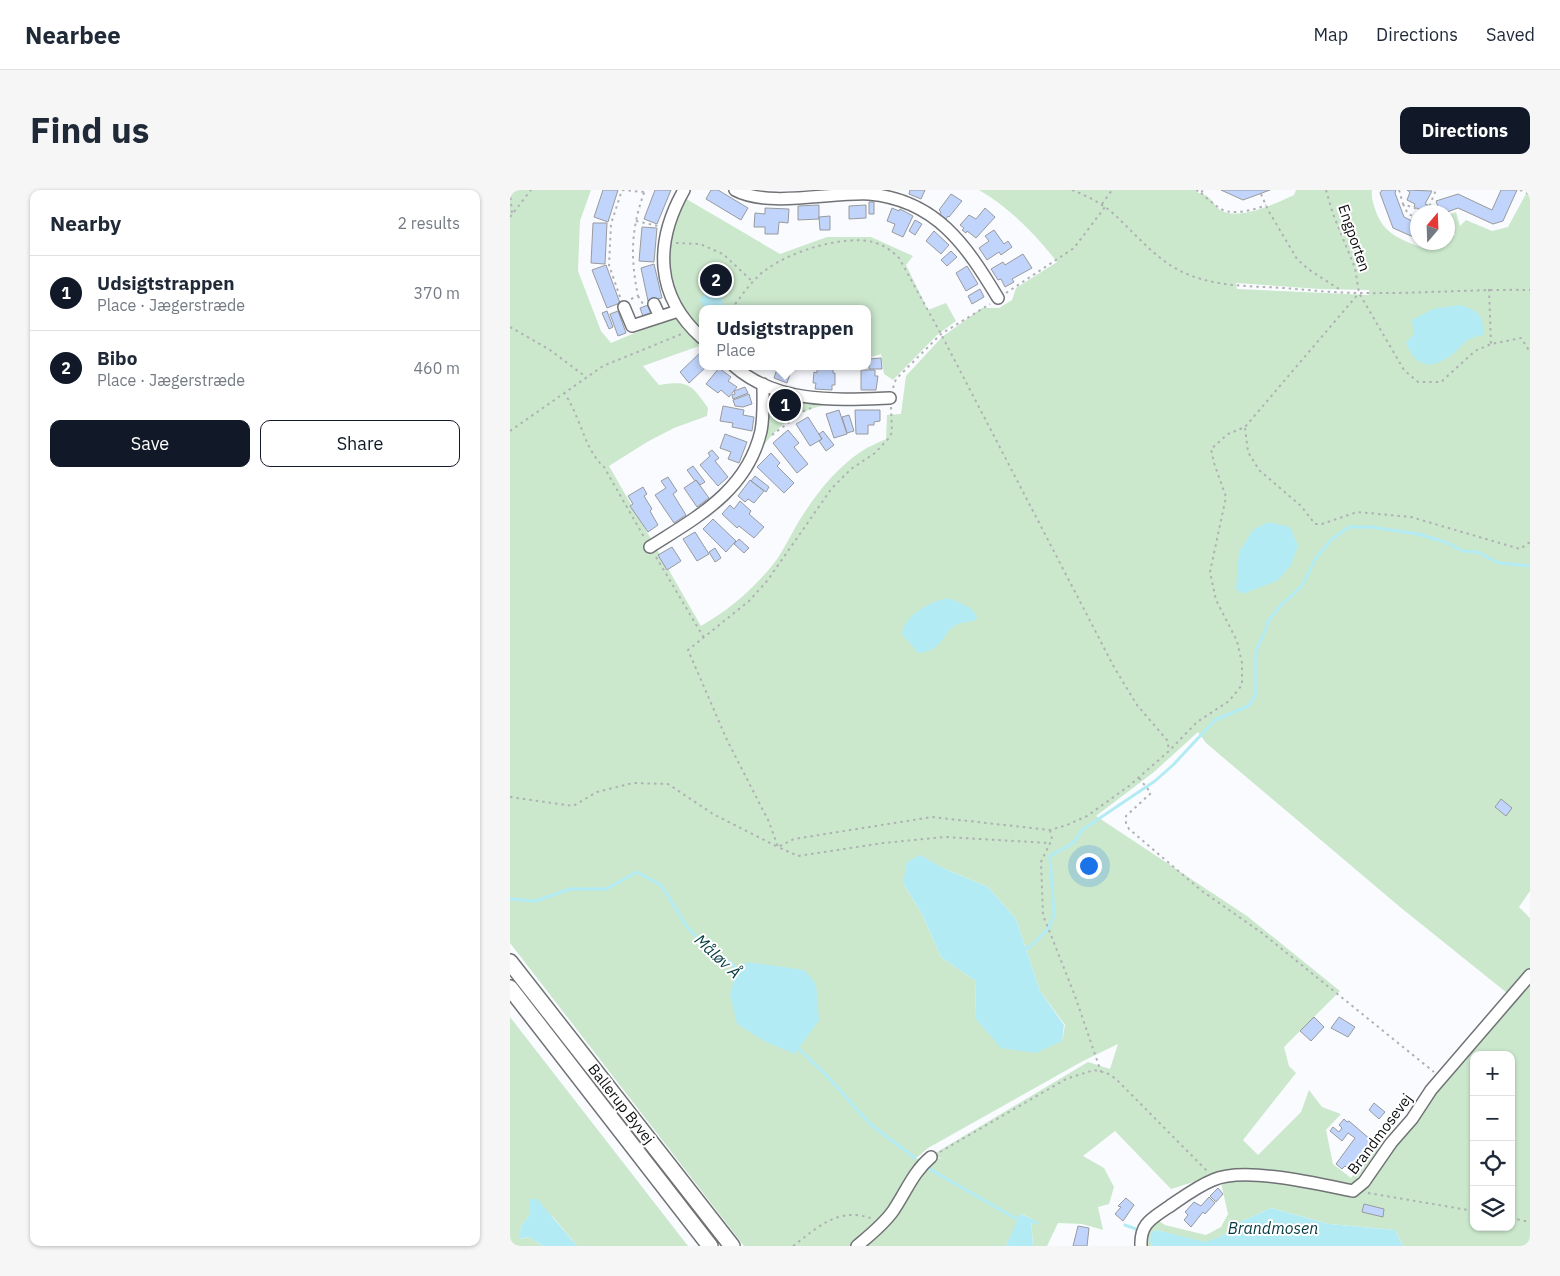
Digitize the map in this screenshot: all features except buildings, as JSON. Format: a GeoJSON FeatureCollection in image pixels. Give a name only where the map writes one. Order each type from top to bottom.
{"type":"FeatureCollection","features":[{"type":"Feature","properties":{"kind":"main road","name":"Ballerup Byvej"},"geometry":{"type":"LineString","coordinates":[[510,962],[732,1246]]}},
{"type":"Feature","properties":{"kind":"main road","name":"Ballerup Byvej"},"geometry":{"type":"LineString","coordinates":[[510,988],[710,1246]]}},
{"type":"Feature","properties":{"kind":"street"},"geometry":{"type":"LineString","coordinates":[[684,190],[672,212],[667,228],[663,264],[668,288],[678,312],[698,334]]}},
{"type":"Feature","properties":{"kind":"street"},"geometry":{"type":"LineString","coordinates":[[735,190],[750,196],[770,198],[884,195],[911,203],[937,219],[960,242],[976,262],[998,298]]}},
{"type":"Feature","properties":{"kind":"street"},"geometry":{"type":"LineString","coordinates":[[654,304],[660,317]]}},
{"type":"Feature","properties":{"kind":"street"},"geometry":{"type":"LineString","coordinates":[[623,305],[632,326],[678,312]]}},
{"type":"Feature","properties":{"kind":"street"},"geometry":{"type":"LineString","coordinates":[[740,370],[763,384],[796,396],[833,400],[890,398]]}},
{"type":"Feature","properties":{"kind":"street"},"geometry":{"type":"LineString","coordinates":[[650,546],[705,512],[728,492],[742,472],[753,452],[760,432],[763,414],[763,384]]}},
{"type":"Feature","properties":{"kind":"street","name":"Brandmosevej"},"geometry":{"type":"LineString","coordinates":[[1141,1246],[1140,1235],[1147,1222],[1193,1190],[1214,1179],[1241,1175],[1293,1179],[1353,1191],[1364,1182],[1391,1143],[1412,1119],[1431,1090],[1530,975]]}},
{"type":"Feature","properties":{"kind":"street"},"geometry":{"type":"LineString","coordinates":[[857,1246],[878,1229],[893,1211],[920,1166],[931,1157]]}},
{"type":"Feature","properties":{"kind":"path"},"geometry":{"type":"LineString","coordinates":[[510,217],[531,190]]}},
{"type":"Feature","properties":{"kind":"path"},"geometry":{"type":"LineString","coordinates":[[622,190],[645,191],[634,228],[632,270],[638,296],[623,305],[609,265],[611,224],[622,190]]}},
{"type":"Feature","properties":{"kind":"path"},"geometry":{"type":"LineString","coordinates":[[1072,190],[1087,196],[1105,207],[1119,218],[1159,258],[1188,274],[1217,284],[1359,293],[1489,289],[1530,290]]}},
{"type":"Feature","properties":{"kind":"path"},"geometry":{"type":"LineString","coordinates":[[1102,205],[1112,190]]}},
{"type":"Feature","properties":{"kind":"path"},"geometry":{"type":"LineString","coordinates":[[1196,190],[1202,191],[1223,210],[1232,212],[1266,205]]}},
{"type":"Feature","properties":{"kind":"path","name":"Engporten"},"geometry":{"type":"LineString","coordinates":[[1326,190],[1355,268],[1359,293]]}},
{"type":"Feature","properties":{"kind":"path"},"geometry":{"type":"LineString","coordinates":[[1399,190],[1403,204],[1410,215]]}},
{"type":"Feature","properties":{"kind":"path"},"geometry":{"type":"LineString","coordinates":[[1429,205],[1436,190]]}},
{"type":"Feature","properties":{"kind":"path"},"geometry":{"type":"LineString","coordinates":[[1520,190],[1530,194]]}},
{"type":"Feature","properties":{"kind":"path"},"geometry":{"type":"LineString","coordinates":[[510,191],[512,214]]}},
{"type":"Feature","properties":{"kind":"path"},"geometry":{"type":"LineString","coordinates":[[1261,194],[1297,259],[1308,269],[1343,292]]}},
{"type":"Feature","properties":{"kind":"path"},"geometry":{"type":"LineString","coordinates":[[1403,204],[1410,206]]}},
{"type":"Feature","properties":{"kind":"path"},"geometry":{"type":"LineString","coordinates":[[778,847],[769,822],[727,740],[688,650],[749,601],[767,581],[832,488],[851,470],[875,454],[889,438],[892,432],[890,398],[896,379],[941,334],[1074,248],[1105,207]]}},
{"type":"Feature","properties":{"kind":"path"},"geometry":{"type":"LineString","coordinates":[[636,221],[667,228]]}},
{"type":"Feature","properties":{"kind":"path"},"geometry":{"type":"LineString","coordinates":[[733,305],[766,269],[785,258],[810,249],[846,241],[873,242],[889,249],[899,258],[941,334],[1114,667],[1137,705],[1168,740],[1169,751]]}},
{"type":"Feature","properties":{"kind":"path"},"geometry":{"type":"LineString","coordinates":[[664,243],[700,244],[723,254],[753,282]]}},
{"type":"Feature","properties":{"kind":"path"},"geometry":{"type":"LineString","coordinates":[[1489,289],[1491,344]]}},
{"type":"Feature","properties":{"kind":"path"},"geometry":{"type":"LineString","coordinates":[[1359,293],[1404,370],[1418,382],[1441,382],[1475,351],[1491,344],[1521,338],[1530,352]]}},
{"type":"Feature","properties":{"kind":"path"},"geometry":{"type":"LineString","coordinates":[[778,847],[794,840],[932,817],[1050,830],[1087,816],[1139,778],[1198,722],[1229,702],[1242,685],[1242,663],[1237,641],[1216,600],[1210,572],[1226,497],[1211,449],[1228,434],[1245,427],[1359,293]]}},
{"type":"Feature","properties":{"kind":"path"},"geometry":{"type":"LineString","coordinates":[[510,327],[550,350],[586,377]]}},
{"type":"Feature","properties":{"kind":"path"},"geometry":{"type":"LineString","coordinates":[[510,431],[603,366],[675,336],[698,334]]}},
{"type":"Feature","properties":{"kind":"path"},"geometry":{"type":"LineString","coordinates":[[564,392],[577,415],[588,448],[595,459],[604,467]]}},
{"type":"Feature","properties":{"kind":"path"},"geometry":{"type":"LineString","coordinates":[[753,452],[780,428],[804,411],[833,400]]}},
{"type":"Feature","properties":{"kind":"path"},"geometry":{"type":"LineString","coordinates":[[1245,427],[1248,452],[1259,470],[1301,506],[1315,524],[1322,524],[1357,512],[1411,517],[1520,549],[1530,542]]}},
{"type":"Feature","properties":{"kind":"path"},"geometry":{"type":"LineString","coordinates":[[1139,778],[1151,794],[1126,816],[1126,823],[1130,829],[1202,891],[1262,933],[1442,1078]]}},
{"type":"Feature","properties":{"kind":"path"},"geometry":{"type":"LineString","coordinates":[[510,797],[573,806],[597,792],[633,783],[668,784],[712,814],[798,856],[883,843],[944,837],[1050,843]]}},
{"type":"Feature","properties":{"kind":"path"},"geometry":{"type":"LineString","coordinates":[[1050,830],[1052,839],[1041,862],[1044,915],[1076,996],[1101,1072]]}},
{"type":"Feature","properties":{"kind":"path"},"geometry":{"type":"LineString","coordinates":[[931,1157],[1066,1079],[1094,1070],[1107,1073],[1116,1078],[1214,1179]]}},
{"type":"Feature","properties":{"kind":"path"},"geometry":{"type":"LineString","coordinates":[[1353,1191],[1470,1210]]}},
{"type":"Feature","properties":{"kind":"path"},"geometry":{"type":"LineString","coordinates":[[793,1246],[823,1223],[838,1216],[868,1217],[883,1222]]}},
{"type":"Feature","properties":{"kind":"path"},"geometry":{"type":"LineString","coordinates":[[1515,1219],[1530,1222]]}},
{"type":"Feature","properties":{"kind":"green space"},"geometry":{"type":"Polygon","coordinates":[[[510,190],[591,190],[580,221],[578,271],[601,331],[611,343],[675,316],[699,342],[699,346],[643,366],[659,385],[677,383],[693,389],[708,408],[707,416],[674,428],[647,442],[609,466],[701,626],[747,592],[771,567],[812,501],[843,465],[862,451],[886,439],[887,415],[901,414],[906,376],[942,337],[982,308],[999,308],[1012,300],[1016,288],[1057,262],[1021,222],[979,190],[1195,190],[1207,196],[1222,211],[1239,213],[1249,212],[1278,202],[1294,195],[1296,190],[1372,190],[1372,197],[1378,217],[1393,234],[1410,242],[1410,250],[1455,250],[1455,212],[1460,226],[1466,220],[1492,231],[1508,227],[1528,190],[1530,190],[1530,891],[1519,907],[1530,918],[1530,1246],[1403,1246],[1395,1230],[1329,1224],[1271,1208],[1242,1221],[1222,1236],[1205,1243],[1156,1230],[1150,1242],[1153,1246],[1145,1246],[1150,1225],[1157,1220],[1165,1225],[1206,1235],[1221,1227],[1228,1214],[1219,1174],[1171,1189],[1115,1131],[1083,1156],[1104,1168],[1114,1187],[1109,1204],[1098,1207],[1103,1230],[1082,1224],[1058,1223],[1047,1246],[1033,1246],[1031,1218],[1021,1214],[1006,1246],[744,1246],[510,943],[510,190]],[[1236,283],[1237,289],[1369,295],[1369,290],[1320,289],[1236,283]],[[1198,732],[1154,772],[1096,816],[1247,916],[1340,991],[1284,1047],[1289,1066],[1296,1073],[1243,1140],[1258,1155],[1301,1112],[1309,1090],[1322,1107],[1341,1114],[1326,1130],[1333,1164],[1351,1178],[1376,1142],[1380,1148],[1355,1181],[1369,1187],[1384,1161],[1418,1112],[1512,997],[1400,907],[1206,743],[1198,732]],[[943,868],[903,883],[922,914],[941,957],[976,981],[975,1018],[1062,1041],[1065,1025],[1040,991],[1016,919],[988,887],[943,868]],[[1118,1044],[1083,1061],[928,1148],[915,1159],[931,1157],[943,1159],[932,1155],[1088,1062],[1110,1069],[1118,1044]]]}},
{"type":"Feature","properties":{"kind":"green space"},"geometry":{"type":"Polygon","coordinates":[[[683,197],[780,254],[827,237],[871,237],[913,256],[906,265],[928,310],[946,303],[956,321],[937,335],[893,380],[884,374],[881,354],[871,357],[871,305],[699,305],[699,331],[687,319],[673,288],[668,261],[671,222],[683,197]]]}},
{"type":"Feature","properties":{"kind":"green space"},"geometry":{"type":"Polygon","coordinates":[[[779,396],[798,402],[824,405],[803,412],[788,420],[761,448],[769,417],[770,400],[772,397],[779,396]]]}},
{"type":"Feature","properties":{"kind":"green space"},"geometry":{"type":"Polygon","coordinates":[[[510,1017],[688,1246],[577,1246],[553,1217],[529,1199],[529,1216],[521,1226],[520,1239],[529,1237],[543,1246],[510,1246],[510,1017]]]}},
{"type":"Feature","properties":{"kind":"water"},"geometry":{"type":"Polygon","coordinates":[[[708,291],[722,296],[723,305],[702,305],[700,299],[708,291]]]}},
{"type":"Feature","properties":{"kind":"water"},"geometry":{"type":"Polygon","coordinates":[[[1459,305],[1478,314],[1482,322],[1483,335],[1468,340],[1454,353],[1439,362],[1426,364],[1420,362],[1410,352],[1406,343],[1414,334],[1412,320],[1433,309],[1459,305]]]}},
{"type":"Feature","properties":{"kind":"water"},"geometry":{"type":"Polygon","coordinates":[[[1268,522],[1290,527],[1298,546],[1291,565],[1277,581],[1242,594],[1236,589],[1239,552],[1253,530],[1268,522]]]}},
{"type":"Feature","properties":{"kind":"water"},"geometry":{"type":"Polygon","coordinates":[[[949,598],[969,607],[977,617],[974,621],[960,623],[952,628],[933,649],[918,653],[902,634],[904,627],[919,610],[934,602],[949,598]]]}},
{"type":"Feature","properties":{"kind":"water"},"geometry":{"type":"Polygon","coordinates":[[[920,855],[943,868],[988,887],[1016,919],[1040,991],[1064,1025],[1062,1041],[1036,1053],[1001,1048],[975,1018],[976,981],[941,957],[922,914],[903,883],[907,862],[920,855]]]}},
{"type":"Feature","properties":{"kind":"water"},"geometry":{"type":"Polygon","coordinates":[[[747,962],[804,970],[816,984],[819,1020],[795,1054],[766,1042],[737,1024],[730,995],[736,972],[747,962]]]}},
{"type":"Feature","properties":{"kind":"water"},"geometry":{"type":"Polygon","coordinates":[[[529,1199],[537,1199],[577,1246],[543,1246],[529,1237],[519,1239],[521,1226],[529,1216],[529,1199]]]}},
{"type":"Feature","properties":{"kind":"water","name":"Brandmosen"},"geometry":{"type":"Polygon","coordinates":[[[1271,1208],[1329,1224],[1395,1230],[1403,1246],[1153,1246],[1150,1242],[1151,1233],[1156,1230],[1205,1242],[1222,1236],[1242,1221],[1271,1208]]]}},
{"type":"Feature","properties":{"kind":"water"},"geometry":{"type":"Polygon","coordinates":[[[1020,1214],[1031,1218],[1033,1246],[1006,1246],[1020,1214]]]}},
{"type":"Feature","properties":{"kind":"waterway"},"geometry":{"type":"LineString","coordinates":[[1026,948],[1029,948],[1048,929],[1054,915],[1050,856],[1075,841],[1082,830],[1155,781],[1173,765],[1215,720],[1248,706],[1256,694],[1256,651],[1268,621],[1281,605],[1302,586],[1316,558],[1331,540],[1349,527],[1371,527],[1418,534],[1445,542],[1463,551],[1477,552],[1499,563],[1530,566]]}},
{"type":"Feature","properties":{"kind":"waterway","name":"Måløv Å"},"geometry":{"type":"LineString","coordinates":[[510,899],[536,901],[570,889],[606,889],[637,872],[661,885],[687,927],[704,944],[732,964],[740,974]]}},
{"type":"Feature","properties":{"kind":"waterway","name":"Måløv Å"},"geometry":{"type":"LineString","coordinates":[[796,1046],[828,1077],[870,1124],[915,1158]]}},
{"type":"Feature","properties":{"kind":"waterway","name":"Måløv Å"},"geometry":{"type":"LineString","coordinates":[[926,1167],[1015,1218],[1022,1219]]}},
{"type":"Feature","properties":{"kind":"waterway","name":"Måløv Å"},"geometry":{"type":"LineString","coordinates":[[1028,1220],[1037,1223]]}},
{"type":"Feature","properties":{"kind":"waterway","name":"Måløv Å"},"geometry":{"type":"LineString","coordinates":[[1125,1225],[1136,1229]]}},
{"type":"Feature","properties":{"kind":"place","name":"Bibo"},"geometry":{"type":"Point","coordinates":[716,280]}},
{"type":"Feature","properties":{"kind":"place","name":"Udsigtstrappen"},"geometry":{"type":"Point","coordinates":[785,405]}}]}
